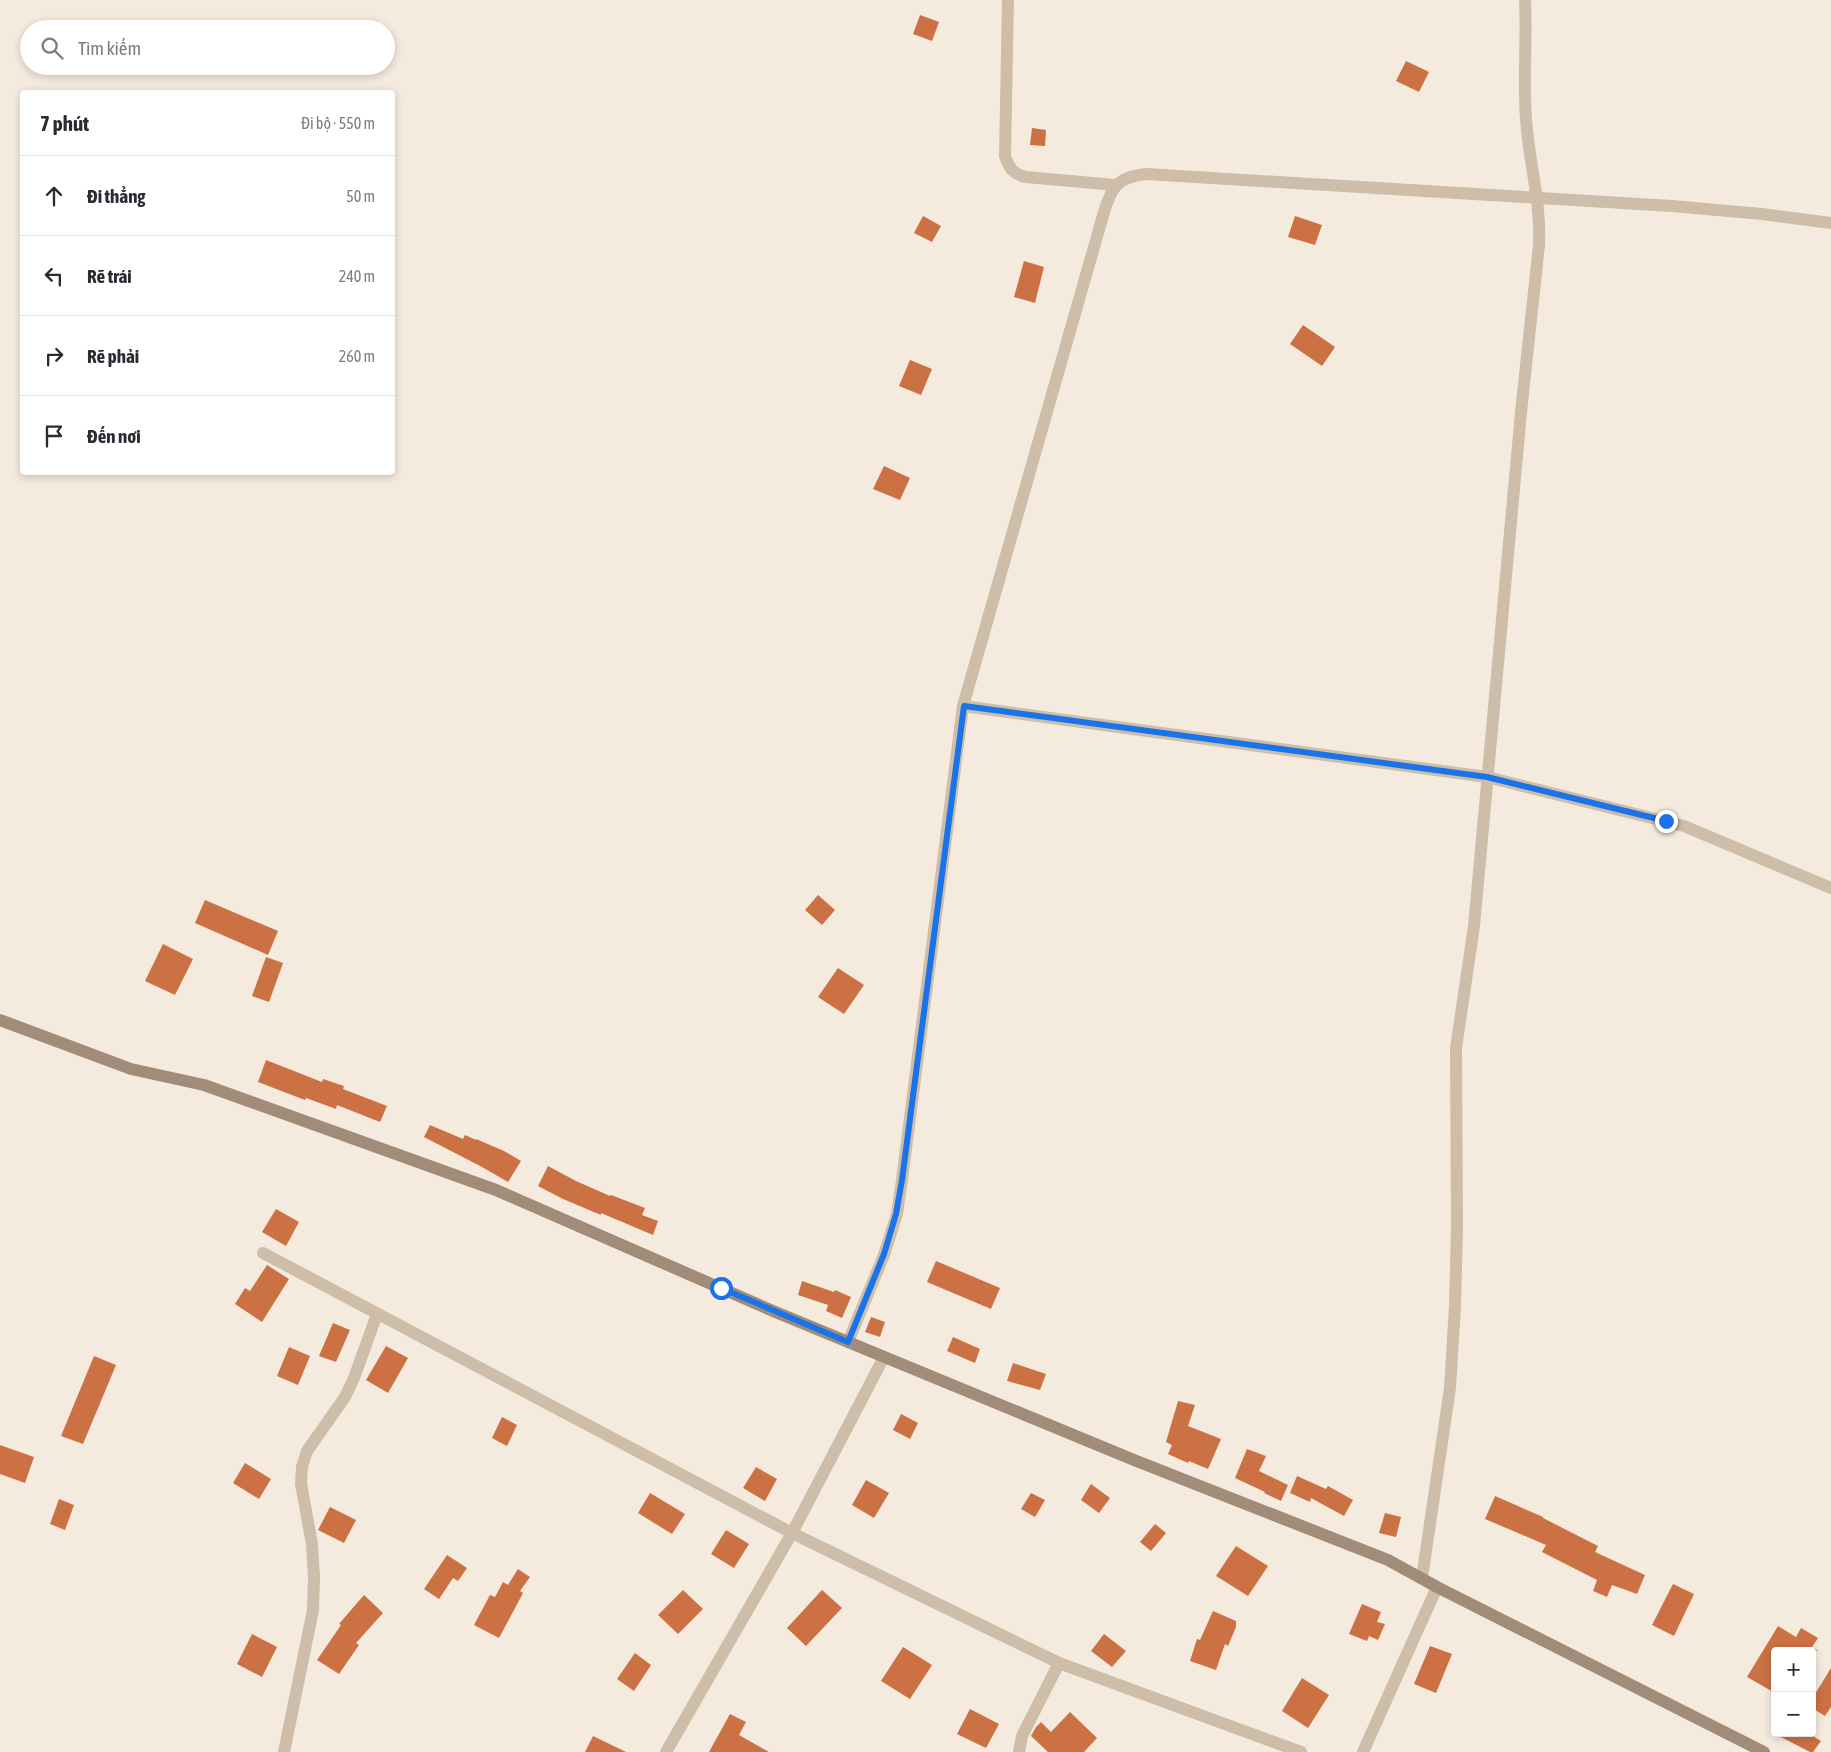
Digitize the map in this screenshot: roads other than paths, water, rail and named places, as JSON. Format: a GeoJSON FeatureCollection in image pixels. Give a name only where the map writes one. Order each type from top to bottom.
{"type":"FeatureCollection","features":[{"type":"Feature","properties":{"kind":"main road"},"geometry":{"type":"LineString","coordinates":[[0,1020],[131,1069],[204,1085],[496,1190],[884,1357],[1134,1460],[1388,1560],[1437,1587],[1764,1752]]}},
{"type":"Feature","properties":{"kind":"street"},"geometry":{"type":"LineString","coordinates":[[1008,0],[1005,156],[1009,167],[1016,174],[1026,177],[1115,185],[1133,175],[1146,174],[1708,209],[1831,223]]}},
{"type":"Feature","properties":{"kind":"street"},"geometry":{"type":"LineString","coordinates":[[1422,1578],[1450,1388],[1457,1228],[1456,1048],[1474,926],[1540,222],[1526,119],[1525,0]]}},
{"type":"Feature","properties":{"kind":"street"},"geometry":{"type":"LineString","coordinates":[[848,1342],[884,1254],[896,1214],[964,706],[1104,212],[1115,185]]}},
{"type":"Feature","properties":{"kind":"street"},"geometry":{"type":"LineString","coordinates":[[964,706],[1487,777],[1684,826],[1831,888]]}},
{"type":"Feature","properties":{"kind":"street"},"geometry":{"type":"LineString","coordinates":[[263,1253],[792,1533],[1059,1663],[1301,1752]]}},
{"type":"Feature","properties":{"kind":"street"},"geometry":{"type":"LineString","coordinates":[[284,1752],[313,1610],[312,1544],[301,1484],[302,1467],[307,1451],[345,1397],[354,1378],[377,1314]]}},
{"type":"Feature","properties":{"kind":"street"},"geometry":{"type":"LineString","coordinates":[[666,1752],[792,1533],[884,1357]]}},
{"type":"Feature","properties":{"kind":"street"},"geometry":{"type":"LineString","coordinates":[[1363,1752],[1437,1587]]}},
{"type":"Feature","properties":{"kind":"street"},"geometry":{"type":"LineString","coordinates":[[1019,1752],[1022,1736],[1059,1663]]}}]}
